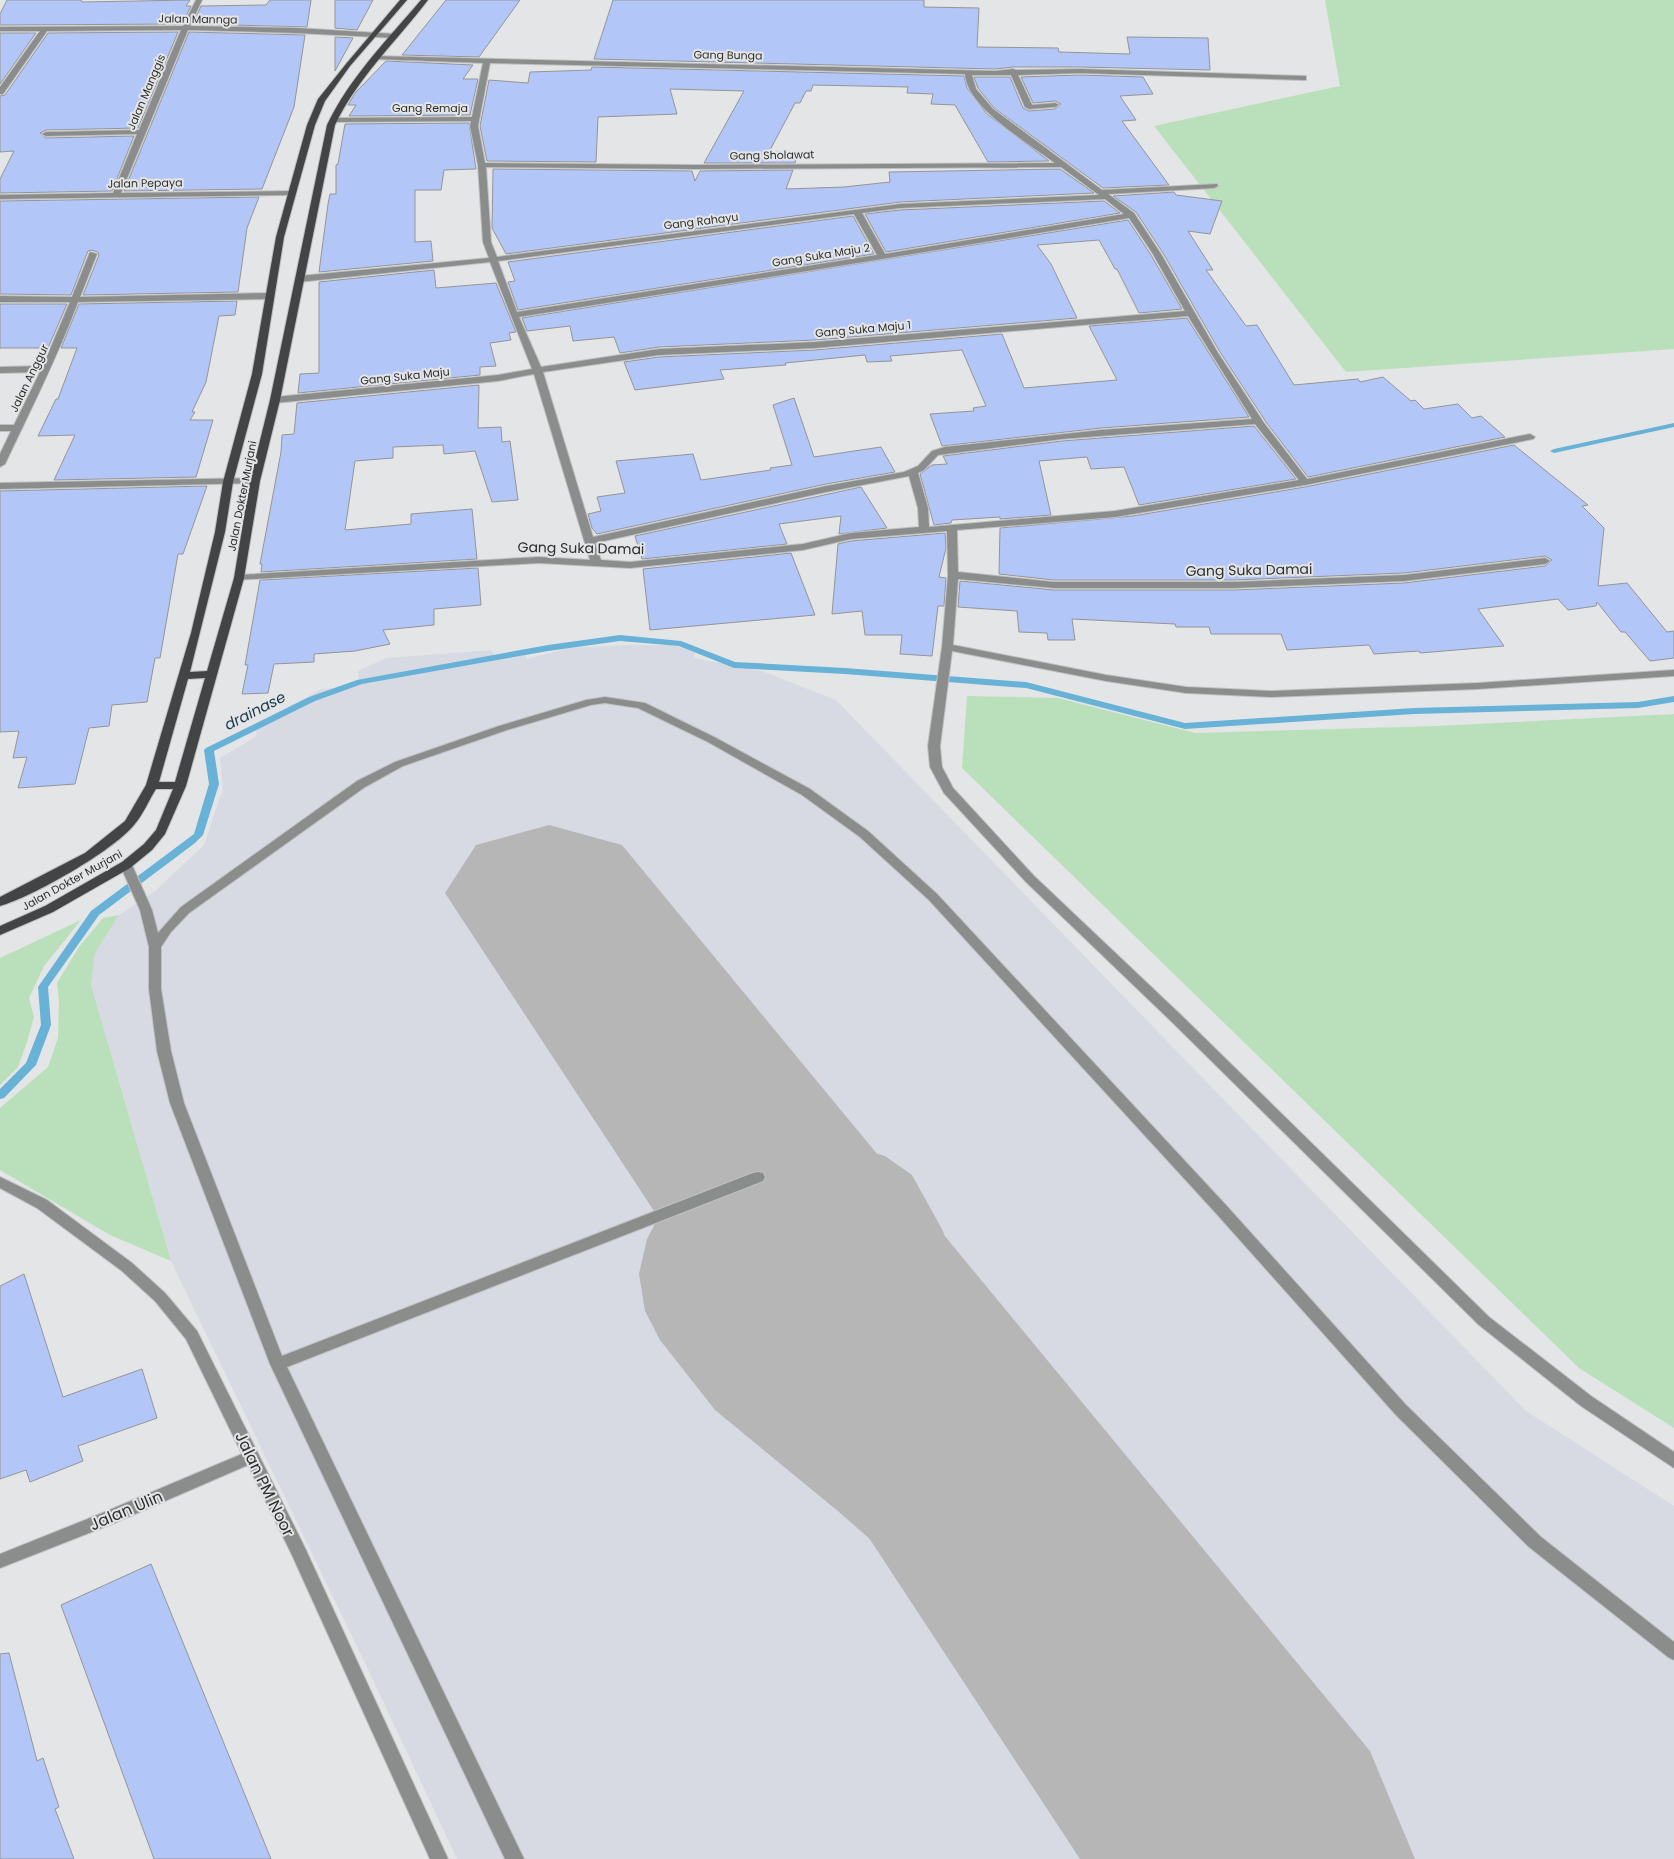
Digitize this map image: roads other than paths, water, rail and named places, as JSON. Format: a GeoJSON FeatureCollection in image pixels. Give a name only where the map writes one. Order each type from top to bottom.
{"type":"FeatureCollection","features":[{"type":"Feature","properties":{"kind":"main road","name":"Jalan Dokter Murjani"},"geometry":{"type":"LineString","coordinates":[[0,931],[50,909],[126,865],[148,847],[161,831],[180,786],[239,578],[255,481],[275,400],[271,358],[270,296],[280,237],[291,193],[311,126],[322,101],[348,65],[404,0]]}},
{"type":"Feature","properties":{"kind":"main road","name":"Jalan Dokter Murjani"},"geometry":{"type":"LineString","coordinates":[[0,902],[34,886],[88,856],[130,823],[152,785],[184,676],[218,541],[228,482],[257,374],[271,358],[299,279],[319,193],[331,125],[342,102],[375,58],[425,0]]}},
{"type":"Feature","properties":{"kind":"main road"},"geometry":{"type":"LineString","coordinates":[[184,676],[211,674]]}},
{"type":"Feature","properties":{"kind":"main road"},"geometry":{"type":"LineString","coordinates":[[152,785],[180,786]]}},
{"type":"Feature","properties":{"kind":"street","name":"Jalan Manggis"},"geometry":{"type":"LineString","coordinates":[[116,195],[141,132],[199,0]]}},
{"type":"Feature","properties":{"kind":"street","name":"Jalan Mannga"},"geometry":{"type":"LineString","coordinates":[[0,29],[186,28],[395,36]]}},
{"type":"Feature","properties":{"kind":"street"},"geometry":{"type":"LineString","coordinates":[[0,92],[45,29]]}},
{"type":"Feature","properties":{"kind":"street","name":"Gang Bunga"},"geometry":{"type":"LineString","coordinates":[[375,58],[968,72],[1080,71],[1303,78]]}},
{"type":"Feature","properties":{"kind":"street"},"geometry":{"type":"LineString","coordinates":[[476,119],[487,61]]}},
{"type":"Feature","properties":{"kind":"street"},"geometry":{"type":"LineString","coordinates":[[968,72],[968,81],[972,90],[990,111],[1131,215],[1157,254],[1258,421],[1305,482],[1530,437]]}},
{"type":"Feature","properties":{"kind":"street"},"geometry":{"type":"LineString","coordinates":[[1013,72],[1029,107],[1055,105]]}},
{"type":"Feature","properties":{"kind":"street","name":"Gang Remaja"},"geometry":{"type":"LineString","coordinates":[[334,120],[476,119],[474,126],[482,165],[488,242],[514,315],[538,371],[596,562]]}},
{"type":"Feature","properties":{"kind":"street"},"geometry":{"type":"LineString","coordinates":[[46,134],[141,132]]}},
{"type":"Feature","properties":{"kind":"street","name":"Gang Sholawat"},"geometry":{"type":"LineString","coordinates":[[482,165],[696,167],[1063,165]]}},
{"type":"Feature","properties":{"kind":"street","name":"Gang Rahayu"},"geometry":{"type":"LineString","coordinates":[[299,279],[451,264],[857,212],[939,204],[1214,186]]}},
{"type":"Feature","properties":{"kind":"street","name":"Jalan Pepaya"},"geometry":{"type":"LineString","coordinates":[[0,197],[291,193]]}},
{"type":"Feature","properties":{"kind":"street"},"geometry":{"type":"LineString","coordinates":[[857,212],[882,257]]}},
{"type":"Feature","properties":{"kind":"street","name":"Gang Suka Maju 2"},"geometry":{"type":"LineString","coordinates":[[514,315],[882,257],[1131,215]]}},
{"type":"Feature","properties":{"kind":"street","name":"Jalan Anggur"},"geometry":{"type":"LineString","coordinates":[[0,464],[46,369],[93,254]]}},
{"type":"Feature","properties":{"kind":"street"},"geometry":{"type":"LineString","coordinates":[[0,299],[74,300],[270,296]]}},
{"type":"Feature","properties":{"kind":"street","name":"Gang Suka Maju 1"},"geometry":{"type":"LineString","coordinates":[[538,371],[600,359],[659,352],[814,344],[1192,313]]}},
{"type":"Feature","properties":{"kind":"street"},"geometry":{"type":"LineString","coordinates":[[0,370],[46,369]]}},
{"type":"Feature","properties":{"kind":"street","name":"Gang Suka Maju"},"geometry":{"type":"LineString","coordinates":[[275,400],[417,387],[498,378],[538,371]]}},
{"type":"Feature","properties":{"kind":"street"},"geometry":{"type":"LineString","coordinates":[[589,541],[913,472],[922,468],[935,453],[945,450],[1019,440],[1158,427],[1258,421]]}},
{"type":"Feature","properties":{"kind":"street"},"geometry":{"type":"LineString","coordinates":[[0,428],[18,428]]}},
{"type":"Feature","properties":{"kind":"street"},"geometry":{"type":"LineString","coordinates":[[913,472],[923,508],[924,530]]}},
{"type":"Feature","properties":{"kind":"street"},"geometry":{"type":"LineString","coordinates":[[0,486],[255,481]]}},
{"type":"Feature","properties":{"kind":"street","name":"Gang Suka Damai"},"geometry":{"type":"LineString","coordinates":[[239,578],[540,560],[630,565],[677,561],[803,547],[851,536],[1115,514],[1305,482]]}},
{"type":"Feature","properties":{"kind":"street"},"geometry":{"type":"LineString","coordinates":[[952,528],[954,575],[948,647],[934,746],[936,767],[948,790],[1030,879],[1192,1034],[1484,1321],[1586,1401],[1674,1460]]}},
{"type":"Feature","properties":{"kind":"street","name":"Gang Suka Damai"},"geometry":{"type":"LineString","coordinates":[[954,575],[1054,585],[1234,585],[1404,578],[1545,561]]}},
{"type":"Feature","properties":{"kind":"street"},"geometry":{"type":"LineString","coordinates":[[948,647],[1106,678],[1177,688],[1271,694],[1478,686],[1674,673]]}},
{"type":"Feature","properties":{"kind":"street"},"geometry":{"type":"LineString","coordinates":[[156,947],[167,928],[185,910],[361,784],[399,764],[503,728],[590,702],[605,700],[641,705],[712,740],[806,792],[864,834],[933,897],[1219,1207],[1400,1410],[1535,1542],[1674,1652]]}},
{"type":"Feature","properties":{"kind":"street"},"geometry":{"type":"LineString","coordinates":[[126,865],[146,910],[156,947],[155,989],[164,1051],[177,1103],[278,1364],[515,1859]]}},
{"type":"Feature","properties":{"kind":"street"},"geometry":{"type":"LineString","coordinates":[[278,1364],[758,1177]]}},
{"type":"Feature","properties":{"kind":"street","name":"Jalan PM Noor"},"geometry":{"type":"LineString","coordinates":[[0,1182],[42,1204],[127,1267],[160,1297],[192,1335],[299,1553],[439,1859]]}},
{"type":"Feature","properties":{"kind":"street","name":"Jalan Ulin"},"geometry":{"type":"LineString","coordinates":[[0,1561],[106,1519],[251,1457]]}},
{"type":"Feature","properties":{"kind":"waterway"},"geometry":{"type":"LineString","coordinates":[[1554,451],[1674,425]]}},
{"type":"Feature","properties":{"kind":"waterway","name":"drainase"},"geometry":{"type":"LineString","coordinates":[[0,1095],[31,1065],[46,1025],[43,987],[95,913],[198,835],[214,784],[209,750],[312,699],[360,682],[548,648],[620,638],[681,644],[734,665],[845,671],[1026,685],[1185,726],[1414,711],[1638,705],[1674,699]]}}]}
